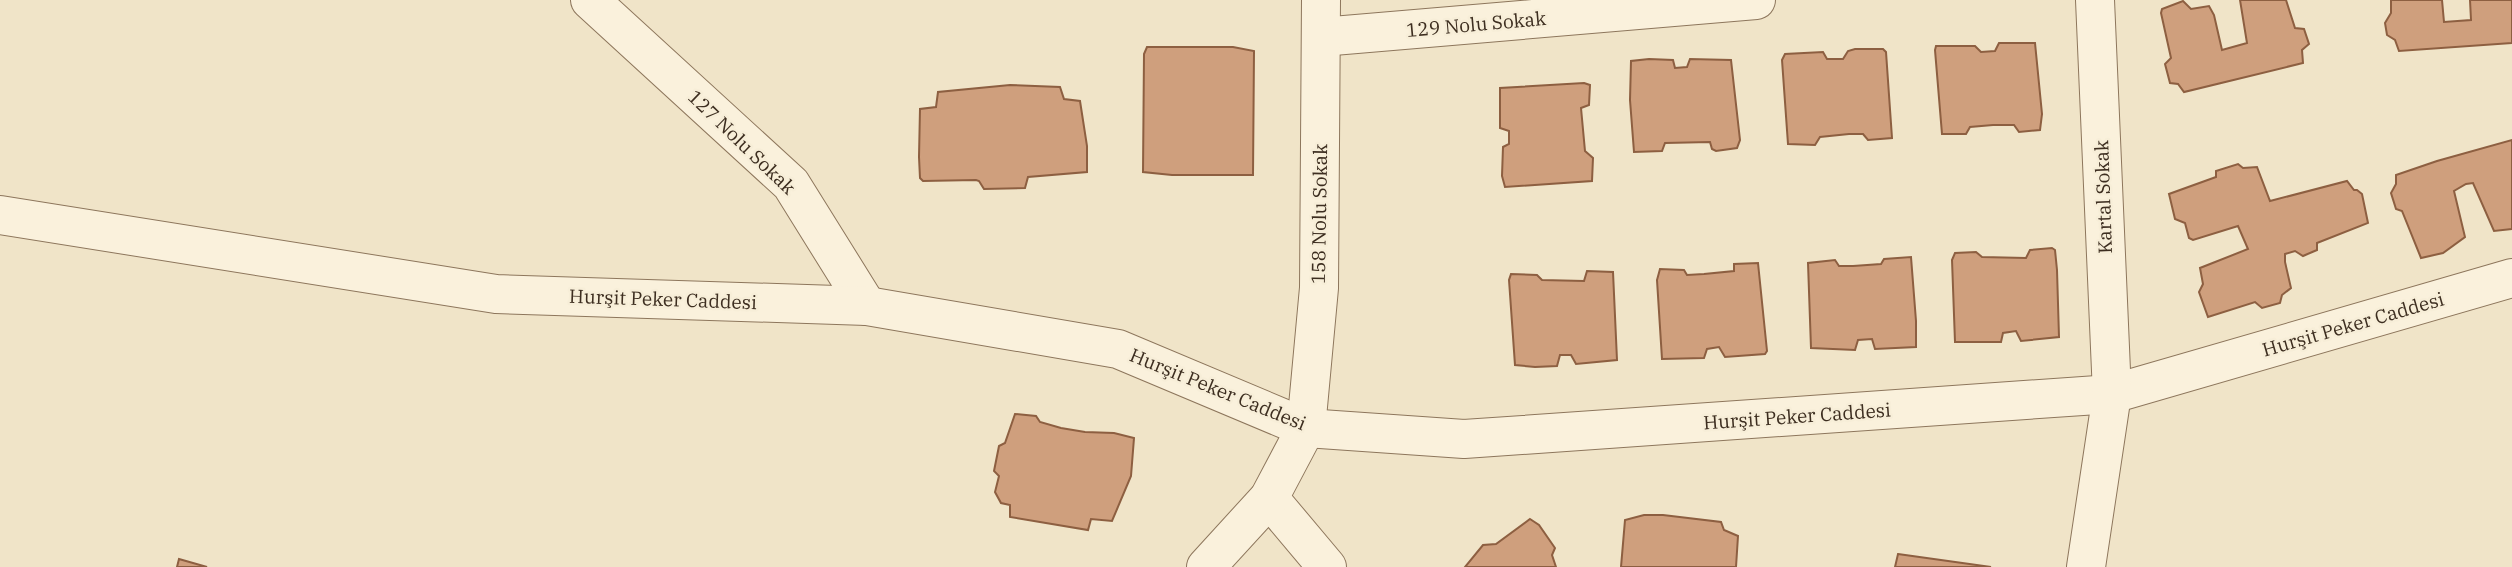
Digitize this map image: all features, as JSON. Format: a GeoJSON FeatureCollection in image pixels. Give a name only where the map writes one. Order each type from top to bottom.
{"type":"FeatureCollection","features":[{"type":"Feature","properties":{"kind":"street","name":"127 Nolu Sokak"},"geometry":{"type":"LineString","coordinates":[[590,0],[792,184],[867,306]]}},
{"type":"Feature","properties":{"kind":"street","name":"158 Nolu Sokak"},"geometry":{"type":"LineString","coordinates":[[1306,428],[1319,288],[1321,0]]}},
{"type":"Feature","properties":{"kind":"street","name":"129 Nolu Sokak"},"geometry":{"type":"LineString","coordinates":[[1321,37],[1630,5],[1756,0]]}},
{"type":"Feature","properties":{"kind":"street","name":"Kartal Sokak"},"geometry":{"type":"LineString","coordinates":[[2086,567],[2112,394],[2095,0]]}},
{"type":"Feature","properties":{"kind":"street","name":"Hurşit Peker Caddesi"},"geometry":{"type":"LineString","coordinates":[[0,215],[496,293],[867,306],[1118,348],[1306,428],[1464,439],[2112,394],[2512,278]]}},
{"type":"Feature","properties":{"kind":"street"},"geometry":{"type":"LineString","coordinates":[[1206,567],[1269,498],[1306,428]]}},
{"type":"Feature","properties":{"kind":"street"},"geometry":{"type":"LineString","coordinates":[[1269,498],[1327,567]]}},
{"type":"Feature","properties":{"kind":"building"},"geometry":{"type":"Polygon","coordinates":[[[2240,0],[2286,0],[2295,28],[2304,29],[2309,44],[2302,50],[2303,63],[2184,92],[2178,84],[2170,83],[2165,64],[2171,58],[2162,9],[2183,1],[2191,9],[2209,6],[2214,15],[2222,50],[2247,43],[2240,0]]]}},
{"type":"Feature","properties":{"kind":"building"},"geometry":{"type":"Polygon","coordinates":[[[2391,0],[2442,0],[2444,22],[2471,20],[2470,0],[2512,0],[2512,43],[2399,51],[2395,40],[2387,35],[2385,23],[2391,13],[2391,0]]]}},
{"type":"Feature","properties":{"kind":"building"},"geometry":{"type":"Polygon","coordinates":[[[1999,43],[2035,43],[2042,114],[2040,130],[2019,132],[2014,125],[1993,125],[1970,127],[1966,134],[1942,134],[1936,46],[1975,46],[1981,52],[1995,51],[1999,43]]]}},
{"type":"Feature","properties":{"kind":"building"},"geometry":{"type":"Polygon","coordinates":[[[1147,47],[1233,47],[1254,51],[1253,175],[1172,175],[1143,172],[1144,54],[1147,47]]]}},
{"type":"Feature","properties":{"kind":"building"},"geometry":{"type":"Polygon","coordinates":[[[1883,49],[1886,52],[1892,138],[1868,140],[1863,134],[1849,134],[1820,137],[1815,145],[1788,144],[1782,60],[1785,54],[1823,52],[1827,59],[1843,59],[1848,51],[1883,49]]]}},
{"type":"Feature","properties":{"kind":"building"},"geometry":{"type":"Polygon","coordinates":[[[1690,59],[1731,60],[1740,140],[1737,148],[1716,151],[1712,149],[1710,142],[1665,143],[1662,151],[1634,152],[1630,100],[1631,61],[1673,60],[1675,68],[1687,67],[1690,59]]]}},
{"type":"Feature","properties":{"kind":"building"},"geometry":{"type":"Polygon","coordinates":[[[1584,83],[1590,85],[1589,105],[1581,108],[1585,151],[1593,158],[1592,181],[1505,187],[1502,176],[1503,147],[1509,144],[1509,131],[1500,128],[1500,88],[1584,83]]]}},
{"type":"Feature","properties":{"kind":"building"},"geometry":{"type":"Polygon","coordinates":[[[1010,85],[1060,87],[1064,99],[1080,101],[1087,146],[1087,172],[1028,177],[1025,188],[984,189],[976,180],[923,181],[920,178],[919,157],[920,109],[936,107],[938,92],[1010,85]]]}},
{"type":"Feature","properties":{"kind":"building"},"geometry":{"type":"Polygon","coordinates":[[[2512,140],[2512,229],[2494,231],[2473,183],[2466,184],[2454,191],[2465,237],[2443,253],[2421,258],[2402,211],[2396,209],[2391,193],[2396,184],[2396,175],[2512,140]]]}},
{"type":"Feature","properties":{"kind":"building"},"geometry":{"type":"Polygon","coordinates":[[[2238,164],[2243,168],[2257,167],[2270,201],[2347,181],[2354,190],[2362,194],[2368,223],[2317,243],[2317,250],[2303,256],[2295,251],[2285,254],[2291,288],[2282,295],[2280,303],[2262,308],[2255,302],[2208,317],[2199,292],[2203,284],[2200,268],[2248,249],[2238,226],[2193,240],[2189,238],[2185,223],[2175,219],[2169,194],[2216,177],[2216,171],[2238,164]]]}},
{"type":"Feature","properties":{"kind":"building"},"geometry":{"type":"Polygon","coordinates":[[[2030,250],[2055,250],[2057,270],[2059,337],[2021,341],[2016,331],[2003,333],[2001,342],[1955,342],[1952,260],[1955,253],[1976,252],[1982,257],[2026,258],[2030,250]]]}},
{"type":"Feature","properties":{"kind":"building"},"geometry":{"type":"Polygon","coordinates":[[[1911,257],[1916,347],[1875,349],[1872,339],[1858,340],[1855,350],[1811,348],[1808,263],[1835,260],[1839,266],[1853,266],[1881,264],[1884,259],[1911,257]]]}},
{"type":"Feature","properties":{"kind":"building"},"geometry":{"type":"Polygon","coordinates":[[[1758,263],[1767,351],[1765,354],[1725,357],[1719,347],[1707,349],[1704,358],[1662,359],[1657,280],[1660,269],[1684,270],[1687,275],[1704,274],[1734,271],[1734,264],[1758,263]]]}},
{"type":"Feature","properties":{"kind":"building"},"geometry":{"type":"Polygon","coordinates":[[[1587,271],[1613,272],[1617,360],[1576,364],[1571,355],[1560,355],[1557,366],[1515,365],[1509,280],[1511,274],[1537,275],[1542,280],[1584,281],[1587,271]]]}},
{"type":"Feature","properties":{"kind":"building"},"geometry":{"type":"Polygon","coordinates":[[[1015,414],[1036,416],[1040,422],[1061,428],[1114,433],[1134,438],[1131,476],[1112,521],[1091,519],[1088,530],[1010,517],[1010,505],[1001,503],[995,492],[999,476],[994,471],[999,446],[1005,443],[1015,414]]]}},
{"type":"Feature","properties":{"kind":"building"},"geometry":{"type":"Polygon","coordinates":[[[1644,515],[1721,522],[1724,530],[1738,536],[1736,567],[1621,567],[1625,520],[1644,515]]]}},
{"type":"Feature","properties":{"kind":"building"},"geometry":{"type":"Polygon","coordinates":[[[1530,519],[1539,525],[1555,548],[1552,555],[1556,567],[1465,567],[1483,545],[1496,544],[1530,519]]]}},
{"type":"Feature","properties":{"kind":"building"},"geometry":{"type":"Polygon","coordinates":[[[1898,554],[1991,567],[1895,567],[1898,554]]]}},
{"type":"Feature","properties":{"kind":"building"},"geometry":{"type":"Polygon","coordinates":[[[179,559],[207,567],[177,567],[179,559]]]}}]}
